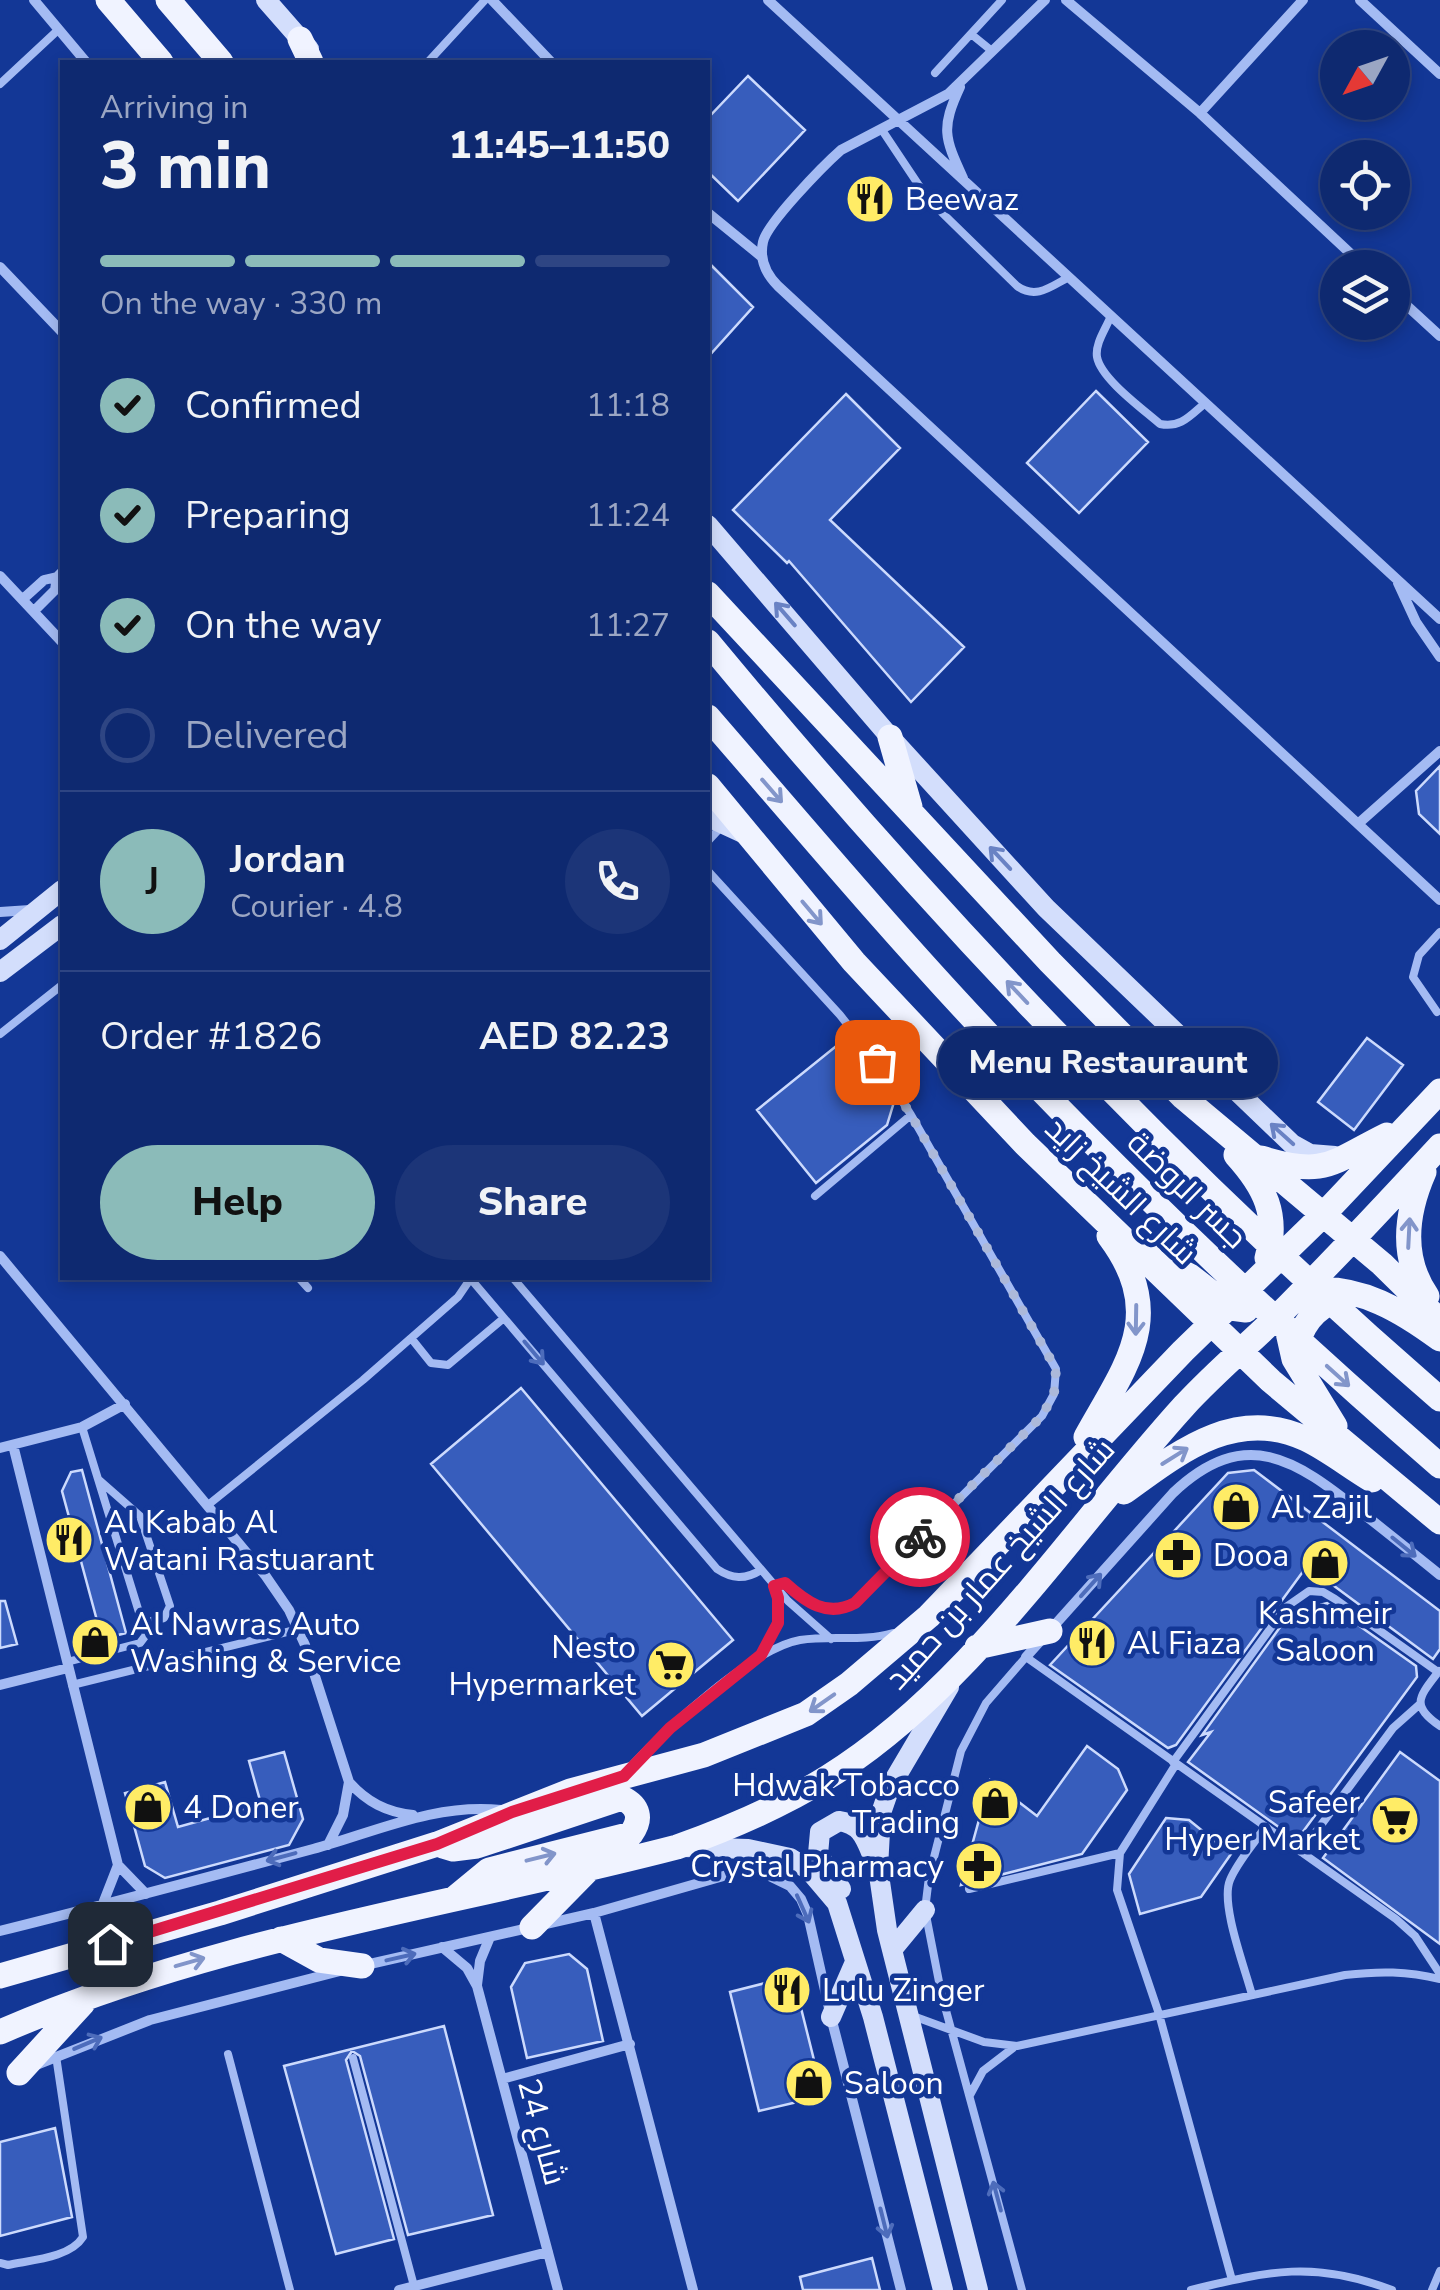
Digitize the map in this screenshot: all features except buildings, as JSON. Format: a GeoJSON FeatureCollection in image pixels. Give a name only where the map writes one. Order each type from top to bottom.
{"type":"FeatureCollection","features":[{"type":"Feature","properties":{"kind":"main road"},"geometry":{"type":"LineString","coordinates":[[108,0],[159,60]]}},
{"type":"Feature","properties":{"kind":"main road"},"geometry":{"type":"LineString","coordinates":[[168,0],[219,60]]}},
{"type":"Feature","properties":{"kind":"main road"},"geometry":{"type":"LineString","coordinates":[[710,596],[1050,962],[1246,1166],[1273,1220],[1264,1270],[1237,1289],[1219,1292],[1203,1286],[1174,1265],[1138,1252]]}},
{"type":"Feature","properties":{"kind":"main road","name":"جسر الروضة"},"geometry":{"type":"LineString","coordinates":[[710,645],[956,927],[1081,1060],[1262,1239],[1440,1399]]}},
{"type":"Feature","properties":{"kind":"main road","name":"جسر الروضة"},"geometry":{"type":"LineString","coordinates":[[710,719],[921,962],[1047,1097],[1244,1290],[1440,1466]]}},
{"type":"Feature","properties":{"kind":"main road"},"geometry":{"type":"LineString","coordinates":[[890,737],[912,812]]}},
{"type":"Feature","properties":{"kind":"main road","name":"شارع الشيخ زايد"},"geometry":{"type":"LineString","coordinates":[[710,788],[908,1023],[1084,1203],[1232,1327],[1295,1404],[1439,1521]]}},
{"type":"Feature","properties":{"kind":"main road","name":"شارع الشيخ عمار بن حميد"},"geometry":{"type":"LineString","coordinates":[[0,2032],[92,1994],[186,1964],[677,1847],[750,1820],[830,1776],[868,1750],[970,1655],[1212,1376],[1232,1327],[1264,1270],[1323,1215],[1440,1091]]}},
{"type":"Feature","properties":{"kind":"main road"},"geometry":{"type":"LineString","coordinates":[[1183,1097],[1382,1264],[1440,1321]]}},
{"type":"Feature","properties":{"kind":"main road"},"geometry":{"type":"LineString","coordinates":[[1252,1156],[1310,1168],[1338,1162],[1405,1127]]}},
{"type":"Feature","properties":{"kind":"main road"},"geometry":{"type":"LineString","coordinates":[[1438,1149],[1413,1198],[1408,1241],[1420,1286],[1440,1310]]}},
{"type":"Feature","properties":{"kind":"main road","name":"شارع الشيخ عمار بن حميد"},"geometry":{"type":"LineString","coordinates":[[0,1976],[437,1844],[512,1812],[720,1750],[806,1714],[849,1684],[929,1616],[1070,1468],[1232,1327],[1291,1300],[1438,1149]]}},
{"type":"Feature","properties":{"kind":"main road"},"geometry":{"type":"LineString","coordinates":[[1070,1468],[1126,1368],[1135,1343],[1138,1316],[1128,1268],[1084,1203]]}},
{"type":"Feature","properties":{"kind":"main road"},"geometry":{"type":"LineString","coordinates":[[1298,1240],[1288,1275],[1294,1359],[1320,1405],[1353,1448]]}},
{"type":"Feature","properties":{"kind":"main road"},"geometry":{"type":"LineString","coordinates":[[1203,1286],[1232,1327],[1291,1300],[1333,1289],[1356,1293],[1414,1320],[1440,1339]]}},
{"type":"Feature","properties":{"kind":"main road"},"geometry":{"type":"LineString","coordinates":[[1294,1359],[1298,1339],[1309,1318],[1327,1303],[1356,1293]]}},
{"type":"Feature","properties":{"kind":"main road"},"geometry":{"type":"LineString","coordinates":[[1096,1513],[1204,1438],[1248,1427],[1270,1428],[1309,1441],[1439,1521]]}},
{"type":"Feature","properties":{"kind":"main road"},"geometry":{"type":"LineString","coordinates":[[970,1655],[1050,1631]]}},
{"type":"Feature","properties":{"kind":"main road"},"geometry":{"type":"LineString","coordinates":[[437,1844],[452,1849],[477,1846],[622,1798],[632,1803],[638,1813],[638,1824],[631,1834],[489,1870],[456,1898]]}},
{"type":"Feature","properties":{"kind":"main road"},"geometry":{"type":"LineString","coordinates":[[532,1927],[588,1870]]}},
{"type":"Feature","properties":{"kind":"main road"},"geometry":{"type":"LineString","coordinates":[[281,1939],[319,1960],[362,1966]]}},
{"type":"Feature","properties":{"kind":"main road"},"geometry":{"type":"LineString","coordinates":[[14,2075],[92,1994]]}},
{"type":"Feature","properties":{"kind":"street"},"geometry":{"type":"LineString","coordinates":[[34,0],[84,60]]}},
{"type":"Feature","properties":{"kind":"street"},"geometry":{"type":"LineString","coordinates":[[266,0],[306,51]]}},
{"type":"Feature","properties":{"kind":"street"},"geometry":{"type":"LineString","coordinates":[[488,0],[549,60]]}},
{"type":"Feature","properties":{"kind":"street"},"geometry":{"type":"LineString","coordinates":[[768,0],[1440,620]]}},
{"type":"Feature","properties":{"kind":"street"},"geometry":{"type":"LineString","coordinates":[[1045,0],[962,83],[900,122],[841,150],[827,162],[766,232],[762,256],[770,278],[1440,900]]}},
{"type":"Feature","properties":{"kind":"street"},"geometry":{"type":"LineString","coordinates":[[1066,0],[1200,113],[1347,250]]}},
{"type":"Feature","properties":{"kind":"street"},"geometry":{"type":"LineString","coordinates":[[1200,113],[1302,0]]}},
{"type":"Feature","properties":{"kind":"street"},"geometry":{"type":"LineString","coordinates":[[1360,0],[1440,74]]}},
{"type":"Feature","properties":{"kind":"street"},"geometry":{"type":"LineString","coordinates":[[962,83],[946,115],[945,131],[965,184]]}},
{"type":"Feature","properties":{"kind":"street"},"geometry":{"type":"LineString","coordinates":[[710,215],[762,256]]}},
{"type":"Feature","properties":{"kind":"street"},"geometry":{"type":"LineString","coordinates":[[0,267],[60,330]]}},
{"type":"Feature","properties":{"kind":"street"},"geometry":{"type":"LineString","coordinates":[[1410,308],[1440,336]]}},
{"type":"Feature","properties":{"kind":"street"},"geometry":{"type":"LineString","coordinates":[[710,527],[890,737],[1046,908],[1292,1144],[1310,1154],[1333,1156],[1370,1143]]}},
{"type":"Feature","properties":{"kind":"street"},"geometry":{"type":"LineString","coordinates":[[23,599],[44,580],[60,575]]}},
{"type":"Feature","properties":{"kind":"street"},"geometry":{"type":"LineString","coordinates":[[34,611],[55,590],[60,575]]}},
{"type":"Feature","properties":{"kind":"street"},"geometry":{"type":"LineString","coordinates":[[0,576],[60,640]]}},
{"type":"Feature","properties":{"kind":"street"},"geometry":{"type":"LineString","coordinates":[[1397,582],[1416,622],[1440,657]]}},
{"type":"Feature","properties":{"kind":"street"},"geometry":{"type":"LineString","coordinates":[[1359,823],[1440,752]]}},
{"type":"Feature","properties":{"kind":"street"},"geometry":{"type":"LineString","coordinates":[[716,820],[750,837]]}},
{"type":"Feature","properties":{"kind":"street"},"geometry":{"type":"LineString","coordinates":[[0,940],[60,892]]}},
{"type":"Feature","properties":{"kind":"street"},"geometry":{"type":"LineString","coordinates":[[0,912],[28,911],[45,905]]}},
{"type":"Feature","properties":{"kind":"street"},"geometry":{"type":"LineString","coordinates":[[0,972],[60,927]]}},
{"type":"Feature","properties":{"kind":"street"},"geometry":{"type":"LineString","coordinates":[[0,1256],[272,1583],[299,1630],[349,1782],[344,1815],[328,1844]]}},
{"type":"Feature","properties":{"kind":"street"},"geometry":{"type":"LineString","coordinates":[[0,1448],[82,1427],[125,1404]]}},
{"type":"Feature","properties":{"kind":"street"},"geometry":{"type":"LineString","coordinates":[[13,1444],[118,1865],[146,1894]]}},
{"type":"Feature","properties":{"kind":"street"},"geometry":{"type":"LineString","coordinates":[[1026,1658],[1194,1474],[1220,1460],[1248,1455],[1277,1458],[1304,1468],[1440,1576]]}},
{"type":"Feature","properties":{"kind":"street"},"geometry":{"type":"LineString","coordinates":[[970,1655],[890,1788],[881,1814],[878,1868],[892,1950],[978,2290]]}},
{"type":"Feature","properties":{"kind":"street"},"geometry":{"type":"LineString","coordinates":[[0,1685],[67,1665]]}},
{"type":"Feature","properties":{"kind":"street"},"geometry":{"type":"LineString","coordinates":[[349,1782],[371,1802],[398,1813],[473,1809],[512,1812]]}},
{"type":"Feature","properties":{"kind":"street"},"geometry":{"type":"LineString","coordinates":[[0,1932],[426,1814]]}},
{"type":"Feature","properties":{"kind":"street"},"geometry":{"type":"LineString","coordinates":[[873,2017],[863,1943],[847,1898],[818,1854],[820,1832],[828,1824],[850,1822],[865,1838],[878,1868]]}},
{"type":"Feature","properties":{"kind":"street"},"geometry":{"type":"LineString","coordinates":[[677,1847],[770,1851],[809,1870],[837,1903],[873,2017],[943,2290]]}},
{"type":"Feature","properties":{"kind":"street"},"geometry":{"type":"LineString","coordinates":[[102,1906],[118,1865]]}},
{"type":"Feature","properties":{"kind":"street"},"geometry":{"type":"LineString","coordinates":[[14,2075],[104,2036],[182,2010],[594,1912],[741,1871],[759,1871],[775,1876],[801,1899],[808,1915],[901,2290]]}},
{"type":"Feature","properties":{"kind":"street"},"geometry":{"type":"LineString","coordinates":[[892,1950],[925,1910]]}},
{"type":"Feature","properties":{"kind":"street"},"geometry":{"type":"LineString","coordinates":[[594,1912],[693,2290]]}},
{"type":"Feature","properties":{"kind":"street","name":"شارع 24"},"geometry":{"type":"LineString","coordinates":[[477,1986],[480,1961],[490,1937]]}},
{"type":"Feature","properties":{"kind":"street","name":"شارع 24"},"geometry":{"type":"LineString","coordinates":[[442,1948],[466,1968],[477,1986],[558,2290]]}},
{"type":"Feature","properties":{"kind":"street"},"geometry":{"type":"LineString","coordinates":[[830,2016],[855,1962]]}},
{"type":"Feature","properties":{"kind":"street"},"geometry":{"type":"LineString","coordinates":[[502,2079],[630,2044]]}},
{"type":"Feature","properties":{"kind":"street"},"geometry":{"type":"LineString","coordinates":[[399,2290],[548,2252]]}},
{"type":"Feature","properties":{"kind":"lane"},"geometry":{"type":"LineString","coordinates":[[430,60],[488,0]]}},
{"type":"Feature","properties":{"kind":"lane"},"geometry":{"type":"LineString","coordinates":[[935,74],[1002,0]]}},
{"type":"Feature","properties":{"kind":"lane"},"geometry":{"type":"LineString","coordinates":[[0,84],[58,30]]}},
{"type":"Feature","properties":{"kind":"lane"},"geometry":{"type":"LineString","coordinates":[[971,34],[992,51]]}},
{"type":"Feature","properties":{"kind":"lane"},"geometry":{"type":"LineString","coordinates":[[882,130],[928,198],[1016,286],[1041,292],[1067,278]]}},
{"type":"Feature","properties":{"kind":"lane"},"geometry":{"type":"LineString","coordinates":[[1110,318],[1098,345],[1097,356],[1103,371],[1160,424],[1182,423],[1204,404]]}},
{"type":"Feature","properties":{"kind":"lane"},"geometry":{"type":"LineString","coordinates":[[710,874],[858,1036],[911,1115],[1056,1369],[1054,1394],[1042,1416],[855,1603],[836,1611],[815,1606],[785,1583],[774,1586]]}},
{"type":"Feature","properties":{"kind":"lane"},"geometry":{"type":"LineString","coordinates":[[1436,1012],[1412,977],[1419,955],[1440,932]]}},
{"type":"Feature","properties":{"kind":"lane"},"geometry":{"type":"LineString","coordinates":[[0,1034],[60,987]]}},
{"type":"Feature","properties":{"kind":"lane"},"geometry":{"type":"LineString","coordinates":[[815,1196],[911,1115]]}},
{"type":"Feature","properties":{"kind":"lane"},"geometry":{"type":"LineString","coordinates":[[301,1280],[308,1288]]}},
{"type":"Feature","properties":{"kind":"lane"},"geometry":{"type":"LineString","coordinates":[[208,1505],[411,1338],[458,1297],[470,1280]]}},
{"type":"Feature","properties":{"kind":"lane"},"geometry":{"type":"LineString","coordinates":[[473,1280],[717,1568],[744,1578],[761,1570]]}},
{"type":"Feature","properties":{"kind":"lane"},"geometry":{"type":"LineString","coordinates":[[515,1280],[774,1586],[831,1640]]}},
{"type":"Feature","properties":{"kind":"lane"},"geometry":{"type":"LineString","coordinates":[[411,1338],[432,1362],[448,1365],[504,1318]]}},
{"type":"Feature","properties":{"kind":"lane"},"geometry":{"type":"LineString","coordinates":[[67,1665],[143,1642],[146,1635],[82,1427]]}},
{"type":"Feature","properties":{"kind":"lane"},"geometry":{"type":"LineString","coordinates":[[99,1480],[140,1516],[166,1590],[170,1613],[144,1624]]}},
{"type":"Feature","properties":{"kind":"lane"},"geometry":{"type":"LineString","coordinates":[[761,1655],[778,1623],[774,1586]]}},
{"type":"Feature","properties":{"kind":"lane"},"geometry":{"type":"LineString","coordinates":[[1232,2280],[1159,2014],[1117,1890],[1120,1854],[1174,1763],[1286,1608],[1308,1591],[1322,1592],[1335,1599],[1439,1671],[1421,1696],[1420,1704],[1422,1712],[1440,1726]]}},
{"type":"Feature","properties":{"kind":"lane"},"geometry":{"type":"LineString","coordinates":[[624,1776],[670,1728],[761,1655],[802,1640],[882,1636],[929,1616]]}},
{"type":"Feature","properties":{"kind":"lane"},"geometry":{"type":"LineString","coordinates":[[72,1685],[299,1630]]}},
{"type":"Feature","properties":{"kind":"lane"},"geometry":{"type":"LineString","coordinates":[[1022,2290],[952,2031],[925,1910],[928,1877],[961,1751],[986,1703],[1026,1658],[1416,1936],[1440,1977]]}},
{"type":"Feature","properties":{"kind":"lane"},"geometry":{"type":"LineString","coordinates":[[1301,1852],[1393,1728],[1420,1704]]}},
{"type":"Feature","properties":{"kind":"lane"},"geometry":{"type":"LineString","coordinates":[[1252,1995],[1228,1889],[1234,1873],[1265,1827]]}},
{"type":"Feature","properties":{"kind":"lane"},"geometry":{"type":"LineString","coordinates":[[969,1889],[1120,1854]]}},
{"type":"Feature","properties":{"kind":"lane"},"geometry":{"type":"LineString","coordinates":[[908,2014],[984,2042],[1017,2046],[1378,1971],[1440,1977]]}},
{"type":"Feature","properties":{"kind":"lane"},"geometry":{"type":"LineString","coordinates":[[970,2096],[983,2071],[1017,2046]]}},
{"type":"Feature","properties":{"kind":"lane"},"geometry":{"type":"LineString","coordinates":[[228,2054],[290,2290]]}},
{"type":"Feature","properties":{"kind":"lane"},"geometry":{"type":"LineString","coordinates":[[0,2264],[68,2251],[83,2238],[56,2056]]}},
{"type":"Feature","properties":{"kind":"lane"},"geometry":{"type":"LineString","coordinates":[[352,2058],[414,2286]]}},
{"type":"Feature","properties":{"kind":"lane"},"geometry":{"type":"LineString","coordinates":[[1191,2290],[1284,2270],[1322,2270],[1392,2290]]}},
{"type":"Feature","properties":{"kind":"lane"},"geometry":{"type":"LineString","coordinates":[[1432,2290],[1440,2271]]}},
{"type":"Feature","properties":{"kind":"way so far"},"geometry":{"type":"LineString","coordinates":[[877,1062],[1056,1369],[1054,1394],[1042,1416],[920,1537]]}},
{"type":"Feature","properties":{"kind":"place","name":"Beewaz"},"geometry":{"type":"Point","coordinates":[870,199]}},
{"type":"Feature","properties":{"kind":"place","name":"Menu Restauraunt"},"geometry":{"type":"Point","coordinates":[877,1062]}},
{"type":"Feature","properties":{"kind":"place","name":"Al Zajil"},"geometry":{"type":"Point","coordinates":[1236,1507]}},
{"type":"Feature","properties":{"kind":"place","name":"Al Kabab Al Watani Rastuarant"},"geometry":{"type":"Point","coordinates":[69,1540]}},
{"type":"Feature","properties":{"kind":"place","name":"Dooa"},"geometry":{"type":"Point","coordinates":[1178,1555]}},
{"type":"Feature","properties":{"kind":"place","name":"Kashmeir Saloon"},"geometry":{"type":"Point","coordinates":[1325,1563]}},
{"type":"Feature","properties":{"kind":"place","name":"Al Nawras Auto Washing & Service"},"geometry":{"type":"Point","coordinates":[95,1642]}},
{"type":"Feature","properties":{"kind":"place","name":"Al Fiaza"},"geometry":{"type":"Point","coordinates":[1092,1643]}},
{"type":"Feature","properties":{"kind":"place","name":"Nesto Hypermarket"},"geometry":{"type":"Point","coordinates":[671,1665]}},
{"type":"Feature","properties":{"kind":"place","name":"Hdwak Tobacco Trading"},"geometry":{"type":"Point","coordinates":[995,1803]}},
{"type":"Feature","properties":{"kind":"place","name":"4 Doner"},"geometry":{"type":"Point","coordinates":[148,1807]}},
{"type":"Feature","properties":{"kind":"place","name":"Safeer Hyper Market"},"geometry":{"type":"Point","coordinates":[1395,1820]}},
{"type":"Feature","properties":{"kind":"place","name":"Crystal Pharmacy"},"geometry":{"type":"Point","coordinates":[979,1866]}},
{"type":"Feature","properties":{"kind":"place","name":"Lulu Zinger"},"geometry":{"type":"Point","coordinates":[787,1990]}},
{"type":"Feature","properties":{"kind":"place","name":"Saloon"},"geometry":{"type":"Point","coordinates":[809,2083]}},
{"type":"Feature","properties":{"kind":"route"},"geometry":{"type":"LineString","coordinates":[[110,1944],[437,1844],[512,1812],[624,1776],[670,1728],[769,1646],[778,1623],[774,1586],[785,1583],[815,1606],[836,1611],[855,1603],[920,1537]]}}]}
